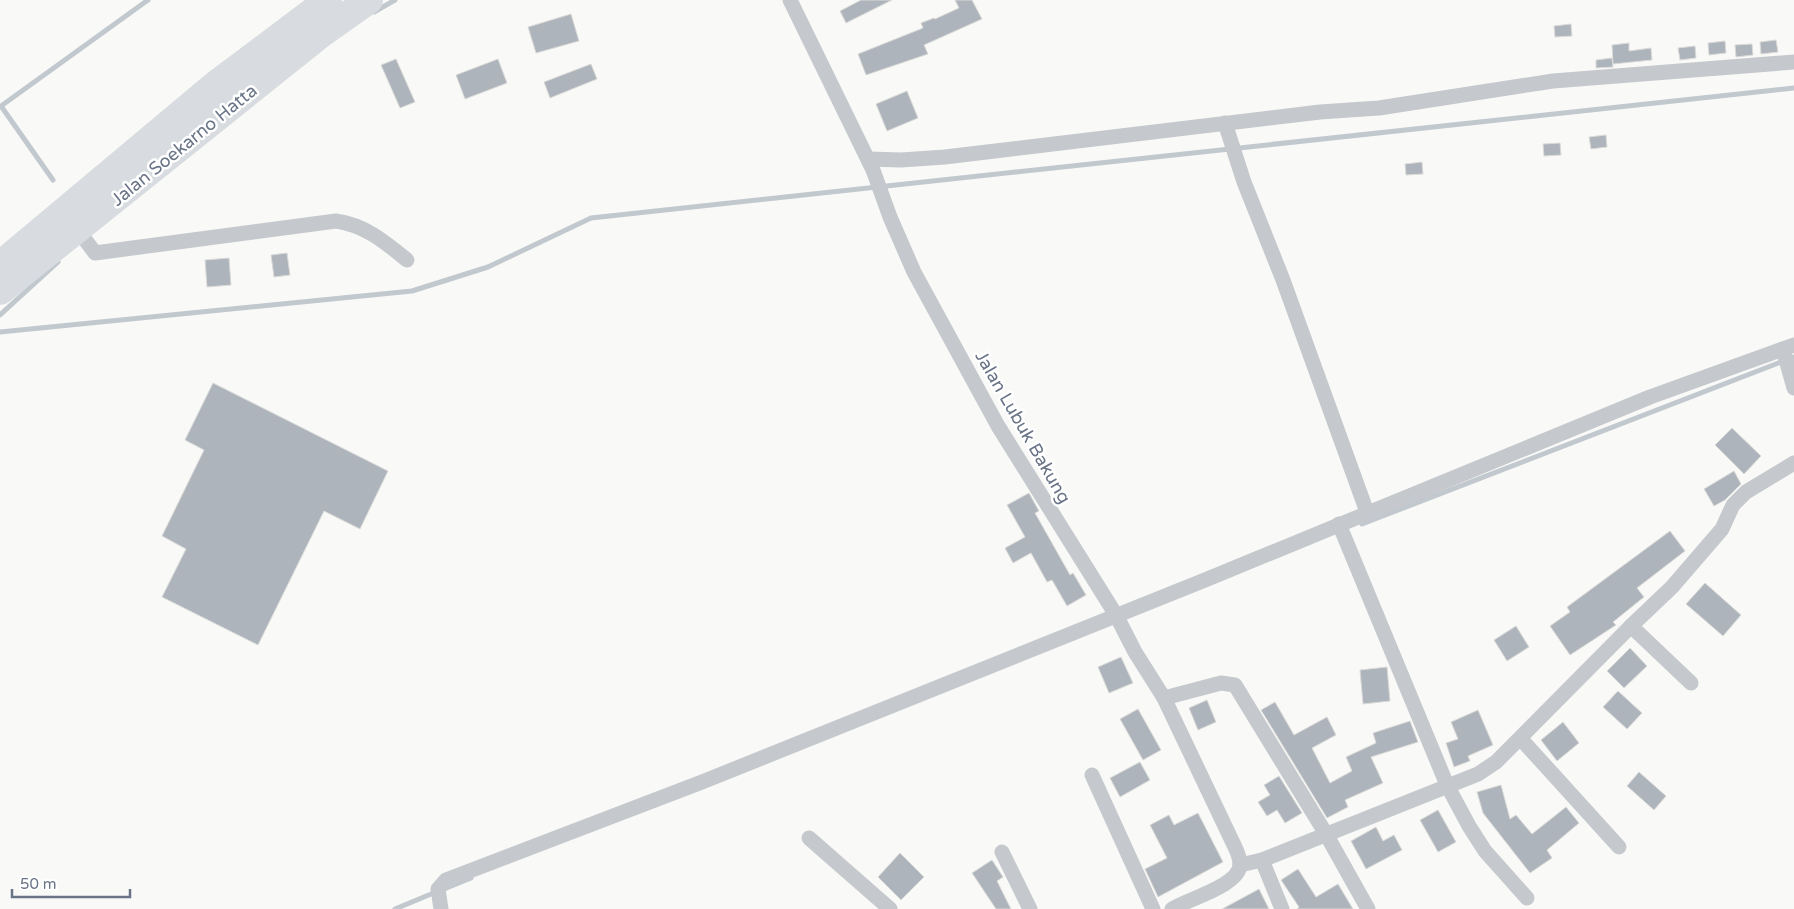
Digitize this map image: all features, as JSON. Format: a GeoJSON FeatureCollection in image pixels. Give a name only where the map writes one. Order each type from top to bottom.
{"type":"FeatureCollection","features":[{"type":"Feature","properties":{"kind":"highway","name":"Jalan Soekarno Hatta"},"geometry":{"type":"LineString","coordinates":[[0,265],[215,85],[328,0]]}},
{"type":"Feature","properties":{"kind":"highway","name":"Jalan Soekarno Hatta"},"geometry":{"type":"LineString","coordinates":[[0,292],[83,237],[321,34],[369,0]]}},
{"type":"Feature","properties":{"kind":"street","name":"Jalan Lubuk Bakung"},"geometry":{"type":"LineString","coordinates":[[790,0],[871,165],[890,217],[914,272],[998,426],[1116,616],[1135,652],[1164,698],[1234,845],[1240,865]]}},
{"type":"Feature","properties":{"kind":"street"},"geometry":{"type":"LineString","coordinates":[[871,165],[1227,128],[1320,112],[1379,108],[1553,81],[1794,62]]}},
{"type":"Feature","properties":{"kind":"street"},"geometry":{"type":"LineString","coordinates":[[1227,128],[1367,512]]}},
{"type":"Feature","properties":{"kind":"street"},"geometry":{"type":"LineString","coordinates":[[83,237],[95,253],[336,221],[353,223],[363,228],[379,237],[407,260]]}},
{"type":"Feature","properties":{"kind":"street"},"geometry":{"type":"LineString","coordinates":[[441,909],[438,889],[446,880],[702,782],[1116,616],[1340,526],[1367,512],[1650,397],[1730,366],[1787,350],[1793,384]]}},
{"type":"Feature","properties":{"kind":"street"},"geometry":{"type":"LineString","coordinates":[[1180,907],[1231,880],[1238,874],[1240,865],[1262,860],[1478,774],[1496,762],[1521,739],[1630,626],[1672,587],[1722,529],[1733,506],[1746,492],[1791,469]]}},
{"type":"Feature","properties":{"kind":"street"},"geometry":{"type":"LineString","coordinates":[[1340,526],[1447,785],[1485,851],[1527,898]]}},
{"type":"Feature","properties":{"kind":"street"},"geometry":{"type":"LineString","coordinates":[[1630,626],[1691,683]]}},
{"type":"Feature","properties":{"kind":"street"},"geometry":{"type":"LineString","coordinates":[[1164,698],[1221,683],[1235,685],[1326,834],[1368,909]]}},
{"type":"Feature","properties":{"kind":"street"},"geometry":{"type":"LineString","coordinates":[[1521,739],[1619,846]]}},
{"type":"Feature","properties":{"kind":"street"},"geometry":{"type":"LineString","coordinates":[[1092,775],[1153,909]]}},
{"type":"Feature","properties":{"kind":"street"},"geometry":{"type":"LineString","coordinates":[[809,838],[890,909]]}},
{"type":"Feature","properties":{"kind":"street"},"geometry":{"type":"LineString","coordinates":[[1002,852],[1030,909]]}},
{"type":"Feature","properties":{"kind":"street"},"geometry":{"type":"LineString","coordinates":[[1262,860],[1282,909]]}},
{"type":"Feature","properties":{"kind":"building"},"geometry":{"type":"Polygon","coordinates":[[[861,0],[892,0],[846,23],[840,11],[861,0]]]}},
{"type":"Feature","properties":{"kind":"building"},"geometry":{"type":"Polygon","coordinates":[[[955,0],[972,0],[982,19],[924,45],[928,54],[866,75],[858,54],[923,28],[921,23],[959,8],[955,0]]]}},
{"type":"Feature","properties":{"kind":"building"},"geometry":{"type":"Polygon","coordinates":[[[571,14],[579,41],[536,53],[528,27],[571,14]]]}},
{"type":"Feature","properties":{"kind":"building"},"geometry":{"type":"Polygon","coordinates":[[[1571,24],[1572,36],[1555,37],[1554,26],[1571,24]]]}},
{"type":"Feature","properties":{"kind":"building"},"geometry":{"type":"Polygon","coordinates":[[[1776,40],[1778,52],[1761,54],[1760,42],[1776,40]]]}},
{"type":"Feature","properties":{"kind":"building"},"geometry":{"type":"Polygon","coordinates":[[[1725,41],[1726,53],[1709,55],[1708,43],[1725,41]]]}},
{"type":"Feature","properties":{"kind":"building"},"geometry":{"type":"Polygon","coordinates":[[[1629,43],[1629,51],[1651,48],[1652,60],[1613,64],[1612,45],[1629,43]]]}},
{"type":"Feature","properties":{"kind":"building"},"geometry":{"type":"Polygon","coordinates":[[[1752,44],[1753,55],[1736,57],[1735,45],[1752,44]]]}},
{"type":"Feature","properties":{"kind":"building"},"geometry":{"type":"Polygon","coordinates":[[[1695,46],[1696,58],[1680,60],[1678,48],[1695,46]]]}},
{"type":"Feature","properties":{"kind":"building"},"geometry":{"type":"Polygon","coordinates":[[[1612,58],[1613,67],[1596,68],[1596,60],[1612,58]]]}},
{"type":"Feature","properties":{"kind":"building"},"geometry":{"type":"Polygon","coordinates":[[[396,59],[415,102],[400,108],[381,65],[396,59]]]}},
{"type":"Feature","properties":{"kind":"building"},"geometry":{"type":"Polygon","coordinates":[[[498,59],[507,83],[465,99],[456,75],[498,59]]]}},
{"type":"Feature","properties":{"kind":"building"},"geometry":{"type":"Polygon","coordinates":[[[591,64],[597,79],[550,98],[544,82],[591,64]]]}},
{"type":"Feature","properties":{"kind":"building"},"geometry":{"type":"Polygon","coordinates":[[[907,91],[918,118],[887,131],[876,104],[907,91]]]}},
{"type":"Feature","properties":{"kind":"building"},"geometry":{"type":"Polygon","coordinates":[[[1606,135],[1607,147],[1591,149],[1589,137],[1606,135]]]}},
{"type":"Feature","properties":{"kind":"building"},"geometry":{"type":"Polygon","coordinates":[[[1560,143],[1561,155],[1544,156],[1543,144],[1560,143]]]}},
{"type":"Feature","properties":{"kind":"building"},"geometry":{"type":"Polygon","coordinates":[[[1422,162],[1423,174],[1406,175],[1405,164],[1422,162]]]}},
{"type":"Feature","properties":{"kind":"building"},"geometry":{"type":"Polygon","coordinates":[[[287,253],[290,275],[274,277],[271,255],[287,253]]]}},
{"type":"Feature","properties":{"kind":"building"},"geometry":{"type":"Polygon","coordinates":[[[229,258],[231,285],[207,287],[205,260],[229,258]]]}},
{"type":"Feature","properties":{"kind":"building"},"geometry":{"type":"Polygon","coordinates":[[[213,383],[388,471],[360,529],[324,511],[258,645],[162,597],[186,549],[162,536],[204,450],[185,440],[213,383]]]}},
{"type":"Feature","properties":{"kind":"building"},"geometry":{"type":"Polygon","coordinates":[[[1732,428],[1761,456],[1744,474],[1715,445],[1732,428]]]}},
{"type":"Feature","properties":{"kind":"building"},"geometry":{"type":"Polygon","coordinates":[[[1734,471],[1741,484],[1725,500],[1714,506],[1704,489],[1734,471]]]}},
{"type":"Feature","properties":{"kind":"building"},"geometry":{"type":"Polygon","coordinates":[[[1029,493],[1039,511],[1035,513],[1070,575],[1073,573],[1086,595],[1067,606],[1052,580],[1047,582],[1031,553],[1013,563],[1005,548],[1025,537],[1007,505],[1029,493]]]}},
{"type":"Feature","properties":{"kind":"building"},"geometry":{"type":"Polygon","coordinates":[[[1670,531],[1685,551],[1637,588],[1644,597],[1613,622],[1616,625],[1570,655],[1550,626],[1570,612],[1567,607],[1670,531]]]}},
{"type":"Feature","properties":{"kind":"building"},"geometry":{"type":"Polygon","coordinates":[[[1705,583],[1741,615],[1723,636],[1686,604],[1705,583]]]}},
{"type":"Feature","properties":{"kind":"building"},"geometry":{"type":"Polygon","coordinates":[[[1516,626],[1529,647],[1507,661],[1494,640],[1516,626]]]}},
{"type":"Feature","properties":{"kind":"building"},"geometry":{"type":"Polygon","coordinates":[[[1630,648],[1647,666],[1624,688],[1607,671],[1630,648]]]}},
{"type":"Feature","properties":{"kind":"building"},"geometry":{"type":"Polygon","coordinates":[[[1121,657],[1133,683],[1109,693],[1098,667],[1121,657]]]}},
{"type":"Feature","properties":{"kind":"building"},"geometry":{"type":"Polygon","coordinates":[[[1387,667],[1390,701],[1363,704],[1360,670],[1387,667]]]}},
{"type":"Feature","properties":{"kind":"building"},"geometry":{"type":"Polygon","coordinates":[[[1618,691],[1642,713],[1627,729],[1603,707],[1618,691]]]}},
{"type":"Feature","properties":{"kind":"building"},"geometry":{"type":"Polygon","coordinates":[[[1207,700],[1216,722],[1198,730],[1189,708],[1207,700]]]}},
{"type":"Feature","properties":{"kind":"building"},"geometry":{"type":"Polygon","coordinates":[[[1275,702],[1294,735],[1327,717],[1336,735],[1312,748],[1330,783],[1352,771],[1346,757],[1376,743],[1373,733],[1410,721],[1418,742],[1371,757],[1383,783],[1345,800],[1348,807],[1327,818],[1261,710],[1275,702]]]}},
{"type":"Feature","properties":{"kind":"building"},"geometry":{"type":"Polygon","coordinates":[[[1138,709],[1161,750],[1143,760],[1120,719],[1138,709]]]}},
{"type":"Feature","properties":{"kind":"building"},"geometry":{"type":"Polygon","coordinates":[[[1478,710],[1493,745],[1468,756],[1470,761],[1454,767],[1446,743],[1458,739],[1451,722],[1478,710]]]}},
{"type":"Feature","properties":{"kind":"building"},"geometry":{"type":"Polygon","coordinates":[[[1563,722],[1579,743],[1557,761],[1541,740],[1563,722]]]}},
{"type":"Feature","properties":{"kind":"building"},"geometry":{"type":"Polygon","coordinates":[[[1140,762],[1150,780],[1120,797],[1110,778],[1140,762]]]}},
{"type":"Feature","properties":{"kind":"building"},"geometry":{"type":"Polygon","coordinates":[[[1639,772],[1666,796],[1654,810],[1627,786],[1639,772]]]}},
{"type":"Feature","properties":{"kind":"building"},"geometry":{"type":"Polygon","coordinates":[[[1279,776],[1302,813],[1285,823],[1277,810],[1267,816],[1258,802],[1270,795],[1264,785],[1279,776]]]}},
{"type":"Feature","properties":{"kind":"building"},"geometry":{"type":"Polygon","coordinates":[[[1501,785],[1510,819],[1516,815],[1532,834],[1566,807],[1579,823],[1547,850],[1552,858],[1530,873],[1483,813],[1477,792],[1501,785]]]}},
{"type":"Feature","properties":{"kind":"building"},"geometry":{"type":"Polygon","coordinates":[[[1438,810],[1456,842],[1438,852],[1420,820],[1438,810]]]}},
{"type":"Feature","properties":{"kind":"building"},"geometry":{"type":"Polygon","coordinates":[[[1198,813],[1223,862],[1158,897],[1145,869],[1167,858],[1150,825],[1169,815],[1174,825],[1198,813]]]}},
{"type":"Feature","properties":{"kind":"building"},"geometry":{"type":"Polygon","coordinates":[[[1376,827],[1383,841],[1394,835],[1402,850],[1366,869],[1351,841],[1376,827]]]}},
{"type":"Feature","properties":{"kind":"building"},"geometry":{"type":"Polygon","coordinates":[[[900,853],[924,877],[901,900],[878,877],[900,853]]]}},
{"type":"Feature","properties":{"kind":"building"},"geometry":{"type":"Polygon","coordinates":[[[992,860],[1003,877],[997,881],[1011,909],[996,909],[972,873],[992,860]]]}},
{"type":"Feature","properties":{"kind":"building"},"geometry":{"type":"Polygon","coordinates":[[[1298,869],[1316,897],[1338,884],[1353,909],[1297,909],[1299,907],[1281,880],[1298,869]]]}},
{"type":"Feature","properties":{"kind":"building"},"geometry":{"type":"Polygon","coordinates":[[[1259,889],[1269,909],[1222,909],[1259,889]]]}},
{"type":"Feature","properties":{"kind":"waterway"},"geometry":{"type":"LineString","coordinates":[[53,180],[1,106],[148,0]]}},
{"type":"Feature","properties":{"kind":"waterway"},"geometry":{"type":"LineString","coordinates":[[374,12],[395,0]]}},
{"type":"Feature","properties":{"kind":"waterway"},"geometry":{"type":"LineString","coordinates":[[0,332],[412,291],[488,267],[591,218],[1794,88]]}},
{"type":"Feature","properties":{"kind":"waterway"},"geometry":{"type":"LineString","coordinates":[[0,315],[58,262]]}},
{"type":"Feature","properties":{"kind":"waterway"},"geometry":{"type":"LineString","coordinates":[[1362,524],[1794,357]]}},
{"type":"Feature","properties":{"kind":"waterway"},"geometry":{"type":"LineString","coordinates":[[444,889],[471,878]]}},
{"type":"Feature","properties":{"kind":"waterway"},"geometry":{"type":"LineString","coordinates":[[395,909],[436,892]]}}]}
